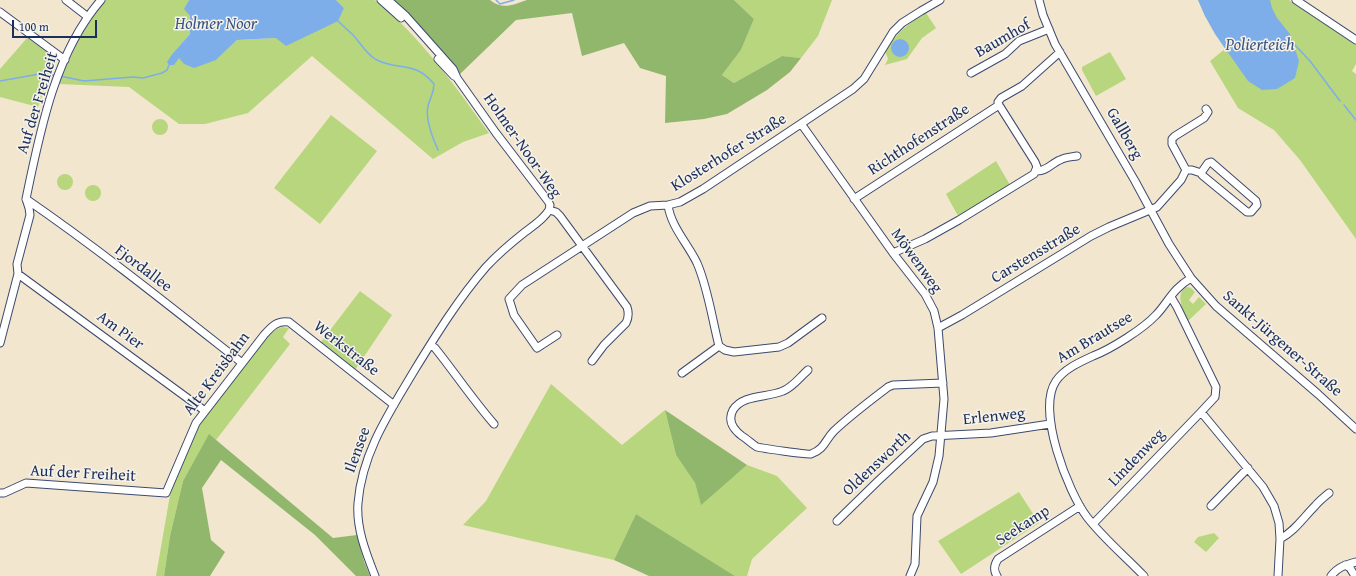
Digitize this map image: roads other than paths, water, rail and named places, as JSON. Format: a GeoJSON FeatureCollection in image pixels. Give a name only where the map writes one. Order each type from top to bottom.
{"type":"FeatureCollection","features":[{"type":"Feature","properties":{"kind":"street"},"geometry":{"type":"LineString","coordinates":[[66,0],[88,17]]}},
{"type":"Feature","properties":{"kind":"street","name":"Auf der Freiheit"},"geometry":{"type":"LineString","coordinates":[[26,199],[41,129],[55,84],[76,35],[101,0]]}},
{"type":"Feature","properties":{"kind":"street","name":"Holmer-Noor-Weg"},"geometry":{"type":"LineString","coordinates":[[381,0],[400,17],[447,70],[457,78]]}},
{"type":"Feature","properties":{"kind":"street","name":"Holmer-Noor-Weg"},"geometry":{"type":"LineString","coordinates":[[388,0],[405,15],[453,69],[457,78],[496,133],[548,201],[550,205],[549,210],[558,214],[627,307],[629,313],[626,323],[604,344],[592,361]]}},
{"type":"Feature","properties":{"kind":"street","name":"Klosterhofer Straße"},"geometry":{"type":"LineString","coordinates":[[556,335],[537,348],[514,316],[509,299],[522,285],[633,213],[650,206],[668,206],[680,202],[703,189],[802,125],[864,79],[893,32],[905,21],[940,0]]}},
{"type":"Feature","properties":{"kind":"street","name":"Gallberg"},"geometry":{"type":"LineString","coordinates":[[1039,0],[1043,15],[1060,52],[1169,244],[1191,278]]}},
{"type":"Feature","properties":{"kind":"street"},"geometry":{"type":"LineString","coordinates":[[1296,0],[1356,40]]}},
{"type":"Feature","properties":{"kind":"street"},"geometry":{"type":"LineString","coordinates":[[0,12],[65,60]]}},
{"type":"Feature","properties":{"kind":"street","name":"Baumhof"},"geometry":{"type":"LineString","coordinates":[[971,73],[1005,54],[1019,41],[1049,29]]}},
{"type":"Feature","properties":{"kind":"street","name":"Richthofenstraße"},"geometry":{"type":"LineString","coordinates":[[854,199],[998,105],[1001,98],[1022,86],[1060,52]]}},
{"type":"Feature","properties":{"kind":"street"},"geometry":{"type":"LineString","coordinates":[[893,253],[925,239],[959,220],[1030,178],[1036,171],[1037,167],[1035,162],[998,105]]}},
{"type":"Feature","properties":{"kind":"street"},"geometry":{"type":"LineString","coordinates":[[1200,173],[1208,163],[1211,162],[1256,201],[1257,205],[1251,212],[1247,212],[1200,173],[1192,170],[1186,170],[1172,144],[1172,139],[1175,136],[1204,118],[1208,112],[1206,108]]}},
{"type":"Feature","properties":{"kind":"street","name":"Möwenweg"},"geometry":{"type":"LineString","coordinates":[[802,125],[893,253],[925,294],[934,311],[938,328],[944,399],[937,470],[917,516],[915,564],[910,576]]}},
{"type":"Feature","properties":{"kind":"street"},"geometry":{"type":"LineString","coordinates":[[1036,171],[1044,170],[1059,160],[1077,156]]}},
{"type":"Feature","properties":{"kind":"street","name":"Carstensstraße"},"geometry":{"type":"LineString","coordinates":[[938,328],[962,315],[1091,236],[1157,207],[1166,199],[1181,180],[1186,170]]}},
{"type":"Feature","properties":{"kind":"street"},"geometry":{"type":"LineString","coordinates":[[0,343],[1,330],[18,274],[17,264],[30,215],[26,199]]}},
{"type":"Feature","properties":{"kind":"street","name":"Fjordallee"},"geometry":{"type":"LineString","coordinates":[[26,199],[58,221],[140,283],[242,363]]}},
{"type":"Feature","properties":{"kind":"street"},"geometry":{"type":"LineString","coordinates":[[668,206],[672,221],[689,248],[702,276],[719,346],[725,350],[734,352],[779,348],[788,344],[822,318]]}},
{"type":"Feature","properties":{"kind":"street","name":"Ilensee"},"geometry":{"type":"LineString","coordinates":[[375,576],[360,534],[358,504],[363,470],[370,451],[394,405],[454,310],[488,265],[549,210]]}},
{"type":"Feature","properties":{"kind":"street","name":"Am Pier"},"geometry":{"type":"LineString","coordinates":[[18,274],[205,411]]}},
{"type":"Feature","properties":{"kind":"street","name":"Am Brautsee"},"geometry":{"type":"LineString","coordinates":[[1144,576],[1093,524],[1080,506],[1059,458],[1050,424],[1048,405],[1052,388],[1060,376],[1078,363],[1094,356],[1143,326],[1155,316],[1177,288],[1191,278]]}},
{"type":"Feature","properties":{"kind":"street","name":"Sankt-Jürgener-Straße"},"geometry":{"type":"LineString","coordinates":[[1191,278],[1216,306],[1318,394],[1356,429]]}},
{"type":"Feature","properties":{"kind":"street","name":"Lindenweg"},"geometry":{"type":"LineString","coordinates":[[1093,524],[1215,397],[1216,387],[1171,296]]}},
{"type":"Feature","properties":{"kind":"street","name":"Alte Kreisbahn"},"geometry":{"type":"LineString","coordinates":[[166,493],[196,423],[271,326],[278,322]]}},
{"type":"Feature","properties":{"kind":"street","name":"Werkstraße"},"geometry":{"type":"LineString","coordinates":[[278,322],[289,322],[394,405]]}},
{"type":"Feature","properties":{"kind":"street"},"geometry":{"type":"LineString","coordinates":[[431,345],[435,348],[471,397],[494,424]]}},
{"type":"Feature","properties":{"kind":"street"},"geometry":{"type":"LineString","coordinates":[[682,373],[719,346]]}},
{"type":"Feature","properties":{"kind":"street"},"geometry":{"type":"LineString","coordinates":[[808,370],[783,391],[747,399],[738,403],[732,411],[730,418],[731,424],[737,432],[757,447],[809,455],[821,450],[833,432],[888,386],[943,383]]}},
{"type":"Feature","properties":{"kind":"street"},"geometry":{"type":"LineString","coordinates":[[1201,412],[1266,491],[1274,506],[1280,539],[1278,576]]}},
{"type":"Feature","properties":{"kind":"street","name":"Erlenweg"},"geometry":{"type":"LineString","coordinates":[[940,436],[991,433],[1050,424]]}},
{"type":"Feature","properties":{"kind":"street","name":"Oldensworth"},"geometry":{"type":"LineString","coordinates":[[837,521],[923,439],[932,436],[940,436]]}},
{"type":"Feature","properties":{"kind":"street"},"geometry":{"type":"LineString","coordinates":[[1211,506],[1248,468]]}},
{"type":"Feature","properties":{"kind":"street","name":"Auf der Freiheit"},"geometry":{"type":"LineString","coordinates":[[0,493],[4,494],[26,483],[166,493]]}},
{"type":"Feature","properties":{"kind":"street"},"geometry":{"type":"LineString","coordinates":[[1280,539],[1295,528],[1315,505],[1329,493]]}},
{"type":"Feature","properties":{"kind":"street","name":"Seekamp"},"geometry":{"type":"LineString","coordinates":[[997,576],[994,570],[995,563],[998,559],[1080,506]]}},
{"type":"Feature","properties":{"kind":"street"},"geometry":{"type":"LineString","coordinates":[[1331,576],[1336,569],[1356,562]]}},
{"type":"Feature","properties":{"kind":"street"},"geometry":{"type":"LineString","coordinates":[[1345,565],[1350,568],[1355,576]]}},
{"type":"Feature","properties":{"kind":"water","name":"Holmer Noor"},"geometry":{"type":"Polygon","coordinates":[[[189,0],[336,0],[344,8],[338,21],[286,46],[276,38],[237,40],[216,60],[194,68],[184,64],[179,58],[174,65],[169,65],[167,62],[173,53],[190,34],[190,16],[184,9],[189,0]]]}},
{"type":"Feature","properties":{"kind":"water","name":"Polierteich"},"geometry":{"type":"Polygon","coordinates":[[[1198,0],[1270,0],[1277,18],[1290,34],[1299,61],[1295,78],[1277,89],[1262,90],[1248,81],[1215,34],[1198,0]]]}},
{"type":"Feature","properties":{"kind":"water"},"geometry":{"type":"Polygon","coordinates":[[[900,39],[906,42],[909,48],[906,54],[900,57],[894,54],[891,48],[894,42],[900,39]]]}},
{"type":"Feature","properties":{"kind":"waterway"},"geometry":{"type":"LineString","coordinates":[[496,0],[500,4],[514,0]]}},
{"type":"Feature","properties":{"kind":"waterway"},"geometry":{"type":"LineString","coordinates":[[338,21],[375,59],[383,63],[419,71],[434,84],[427,111],[432,134],[438,150]]}},
{"type":"Feature","properties":{"kind":"waterway"},"geometry":{"type":"LineString","coordinates":[[1294,44],[1310,61],[1340,101]]}},
{"type":"Feature","properties":{"kind":"waterway"},"geometry":{"type":"LineString","coordinates":[[60,76],[84,81],[133,77],[143,78],[162,73],[167,70],[169,65]]}},
{"type":"Feature","properties":{"kind":"waterway"},"geometry":{"type":"LineString","coordinates":[[0,81],[45,73],[56,76]]}},
{"type":"Feature","properties":{"kind":"waterway"},"geometry":{"type":"LineString","coordinates":[[1344,105],[1356,120]]}}]}
